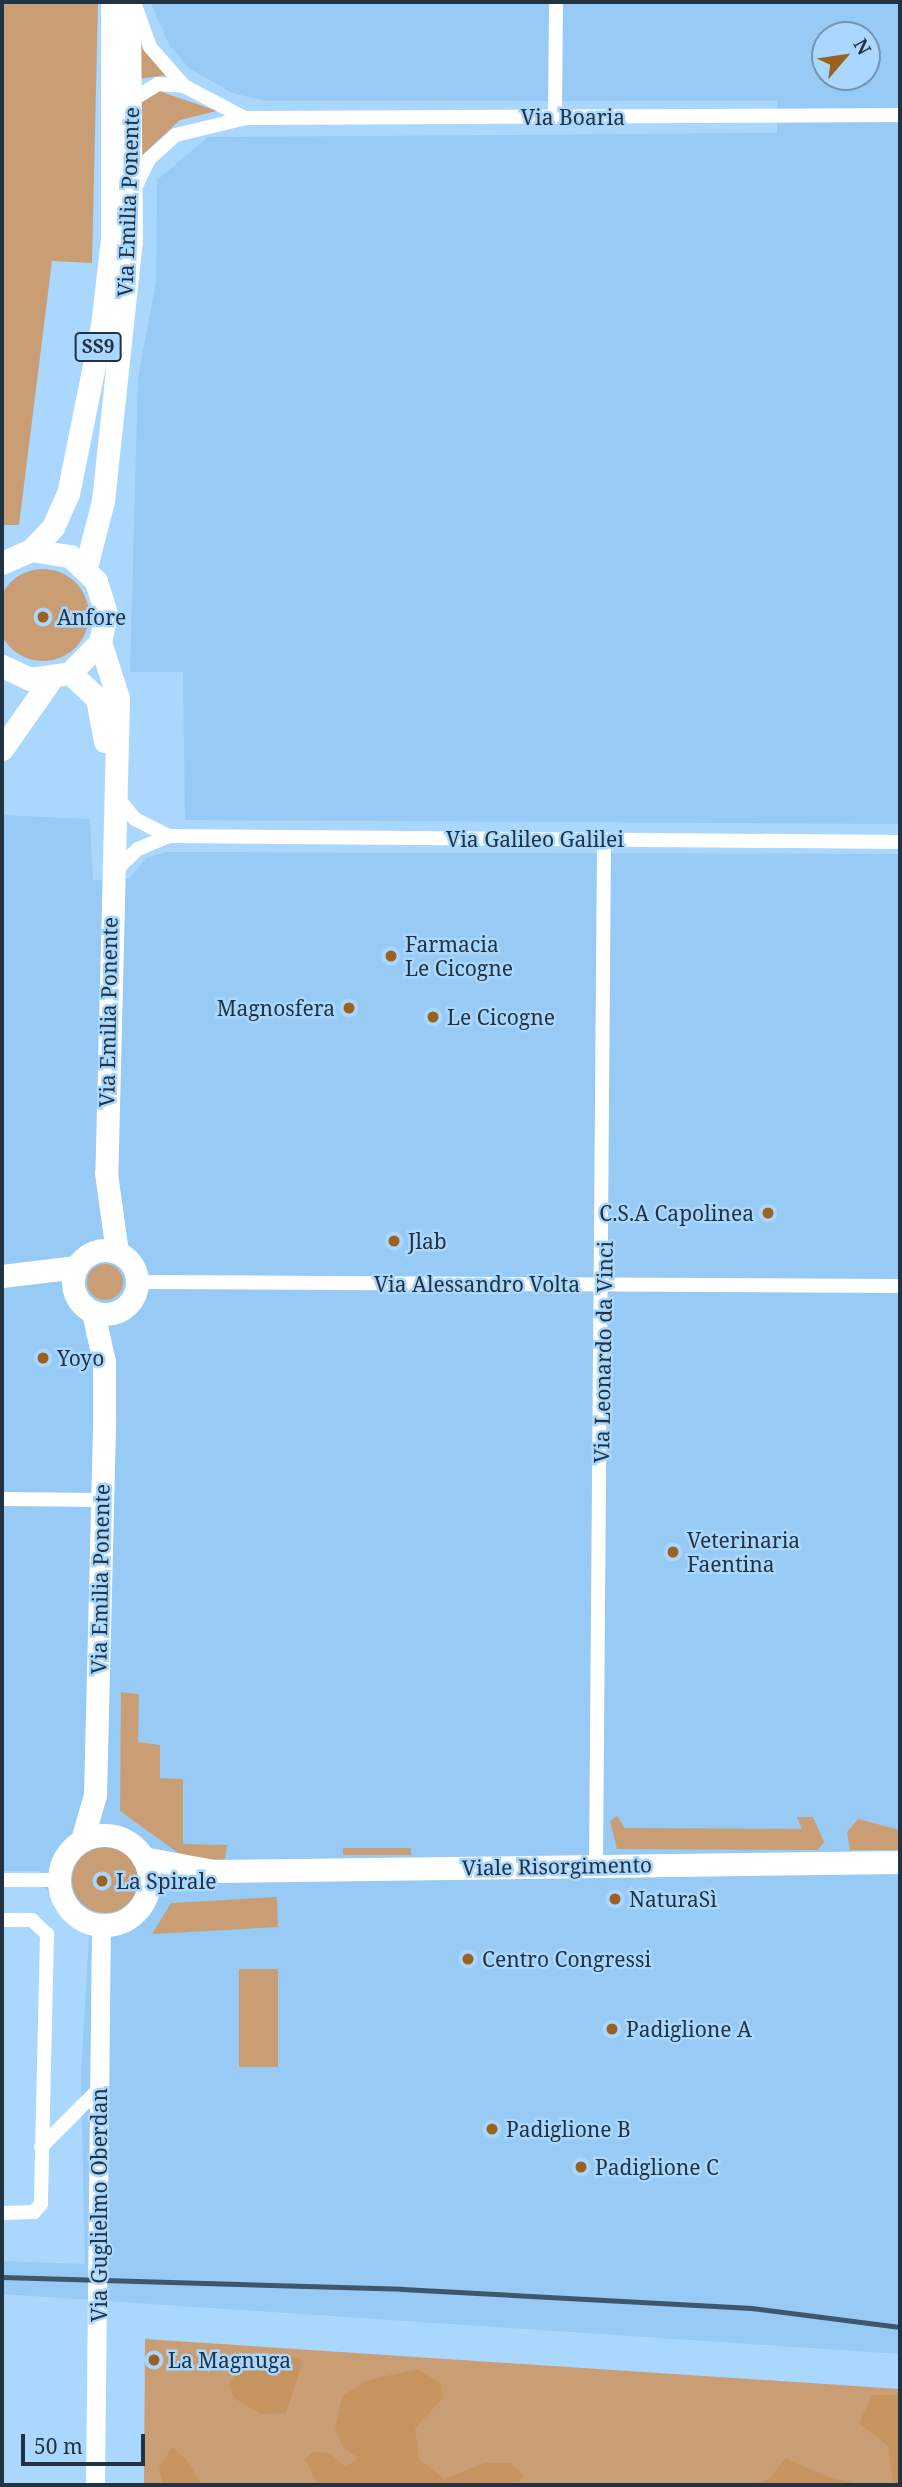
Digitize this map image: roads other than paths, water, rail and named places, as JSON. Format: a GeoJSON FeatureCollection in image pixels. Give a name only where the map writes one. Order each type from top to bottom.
{"type":"FeatureCollection","features":[{"type":"Feature","properties":{"kind":"main road","name":"Via Emilia Ponente"},"geometry":{"type":"LineString","coordinates":[[31,550],[53,527],[68,494],[102,326],[112,239],[112,2]]}},
{"type":"Feature","properties":{"kind":"main road","name":"Via Emilia Ponente"},"geometry":{"type":"LineString","coordinates":[[86,568],[103,501],[130,198],[132,2]]}},
{"type":"Feature","properties":{"kind":"main road","name":"SS9"},"geometry":{"type":"LineString","coordinates":[[2,563],[31,550]]}},
{"type":"Feature","properties":{"kind":"main road"},"geometry":{"type":"LineString","coordinates":[[2,749],[60,676],[100,642],[103,597],[86,568],[51,550],[31,550]]}},
{"type":"Feature","properties":{"kind":"main road","name":"Via Emilia Ponente"},"geometry":{"type":"LineString","coordinates":[[100,642],[118,698],[106,1173],[117,1252],[134,1267],[137,1282]]}},
{"type":"Feature","properties":{"kind":"main road"},"geometry":{"type":"LineString","coordinates":[[2,666],[30,679],[60,676]]}},
{"type":"Feature","properties":{"kind":"main road","name":"Via Emilia Ponente"},"geometry":{"type":"LineString","coordinates":[[60,676],[97,698],[105,720],[102,877],[113,881]]}},
{"type":"Feature","properties":{"kind":"main road","name":"Via Emilia Ponente"},"geometry":{"type":"LineString","coordinates":[[82,1840],[95,1795],[104,1312],[80,1270],[106,1173]]}},
{"type":"Feature","properties":{"kind":"main road"},"geometry":{"type":"LineString","coordinates":[[13,1276],[80,1270],[117,1252]]}},
{"type":"Feature","properties":{"kind":"main road"},"geometry":{"type":"LineString","coordinates":[[104,1312],[133,1297],[137,1282]]}},
{"type":"Feature","properties":{"kind":"main road","name":"Via Emilia Ponente"},"geometry":{"type":"LineString","coordinates":[[95,1795],[113,1835]]}},
{"type":"Feature","properties":{"kind":"main road"},"geometry":{"type":"LineString","coordinates":[[113,1835],[144,1858],[147,1895],[129,1917],[101,1924],[76,1915],[59,1880],[65,1857],[82,1840],[113,1835]]}},
{"type":"Feature","properties":{"kind":"main road","name":"Viale Risorgimento"},"geometry":{"type":"LineString","coordinates":[[144,1858],[214,1871]]}},
{"type":"Feature","properties":{"kind":"main road","name":"Viale Risorgimento"},"geometry":{"type":"LineString","coordinates":[[147,1895],[182,1877],[214,1871],[900,1862]]}},
{"type":"Feature","properties":{"kind":"main road","name":"Via Guglielmo Oberdan"},"geometry":{"type":"LineString","coordinates":[[95,2485],[101,1924]]}},
{"type":"Feature","properties":{"kind":"street","name":"Via Boaria"},"geometry":{"type":"LineString","coordinates":[[132,2],[150,47],[184,86],[246,118]]}},
{"type":"Feature","properties":{"kind":"street"},"geometry":{"type":"LineString","coordinates":[[555,117],[556,2]]}},
{"type":"Feature","properties":{"kind":"street"},"geometry":{"type":"LineString","coordinates":[[112,129],[131,98],[159,84],[184,86]]}},
{"type":"Feature","properties":{"kind":"street","name":"Via Boaria"},"geometry":{"type":"LineString","coordinates":[[130,198],[149,159],[177,135],[246,118],[900,115]]}},
{"type":"Feature","properties":{"kind":"street","name":"Via Galileo Galilei"},"geometry":{"type":"LineString","coordinates":[[117,797],[135,819],[169,836]]}},
{"type":"Feature","properties":{"kind":"street","name":"Via Galileo Galilei"},"geometry":{"type":"LineString","coordinates":[[113,881],[138,849],[169,836],[900,842]]}},
{"type":"Feature","properties":{"kind":"street","name":"Via Leonardo da Vinci"},"geometry":{"type":"LineString","coordinates":[[596,1864],[605,1284],[604,839]]}},
{"type":"Feature","properties":{"kind":"street","name":"Via Alessandro Volta"},"geometry":{"type":"LineString","coordinates":[[137,1282],[900,1286]]}},
{"type":"Feature","properties":{"kind":"street"},"geometry":{"type":"LineString","coordinates":[[2,1499],[102,1500]]}},
{"type":"Feature","properties":{"kind":"street"},"geometry":{"type":"LineString","coordinates":[[2,1880],[59,1880]]}},
{"type":"Feature","properties":{"kind":"street"},"geometry":{"type":"LineString","coordinates":[[2,1920],[32,1920],[47,1934],[41,2204],[34,2212],[2,2213]]}},
{"type":"Feature","properties":{"kind":"street"},"geometry":{"type":"LineString","coordinates":[[41,2147],[100,2088]]}},
{"type":"Feature","properties":{"kind":"railway"},"geometry":{"type":"LineString","coordinates":[[2,2277],[402,2289],[751,2308],[900,2327]]}},
{"type":"Feature","properties":{"kind":"place","name":"Anfore"},"geometry":{"type":"Point","coordinates":[43,617]}},
{"type":"Feature","properties":{"kind":"place","name":"Farmacia Le Cicogne"},"geometry":{"type":"Point","coordinates":[391,956]}},
{"type":"Feature","properties":{"kind":"place","name":"Magnosfera"},"geometry":{"type":"Point","coordinates":[349,1008]}},
{"type":"Feature","properties":{"kind":"place","name":"Le Cicogne"},"geometry":{"type":"Point","coordinates":[433,1017]}},
{"type":"Feature","properties":{"kind":"place","name":"C.S.A Capolinea"},"geometry":{"type":"Point","coordinates":[768,1213]}},
{"type":"Feature","properties":{"kind":"place","name":"Jlab"},"geometry":{"type":"Point","coordinates":[394,1241]}},
{"type":"Feature","properties":{"kind":"place","name":"Yoyo"},"geometry":{"type":"Point","coordinates":[43,1358]}},
{"type":"Feature","properties":{"kind":"place","name":"Veterinaria Faentina"},"geometry":{"type":"Point","coordinates":[673,1552]}},
{"type":"Feature","properties":{"kind":"place","name":"La Spirale"},"geometry":{"type":"Point","coordinates":[102,1881]}},
{"type":"Feature","properties":{"kind":"place","name":"NaturaSì"},"geometry":{"type":"Point","coordinates":[615,1899]}},
{"type":"Feature","properties":{"kind":"place","name":"Centro Congressi"},"geometry":{"type":"Point","coordinates":[468,1959]}},
{"type":"Feature","properties":{"kind":"place","name":"Padiglione A"},"geometry":{"type":"Point","coordinates":[612,2029]}},
{"type":"Feature","properties":{"kind":"place","name":"Padiglione B"},"geometry":{"type":"Point","coordinates":[492,2129]}},
{"type":"Feature","properties":{"kind":"place","name":"Padiglione C"},"geometry":{"type":"Point","coordinates":[581,2167]}},
{"type":"Feature","properties":{"kind":"place","name":"La Magnuga"},"geometry":{"type":"Point","coordinates":[154,2360]}}]}
